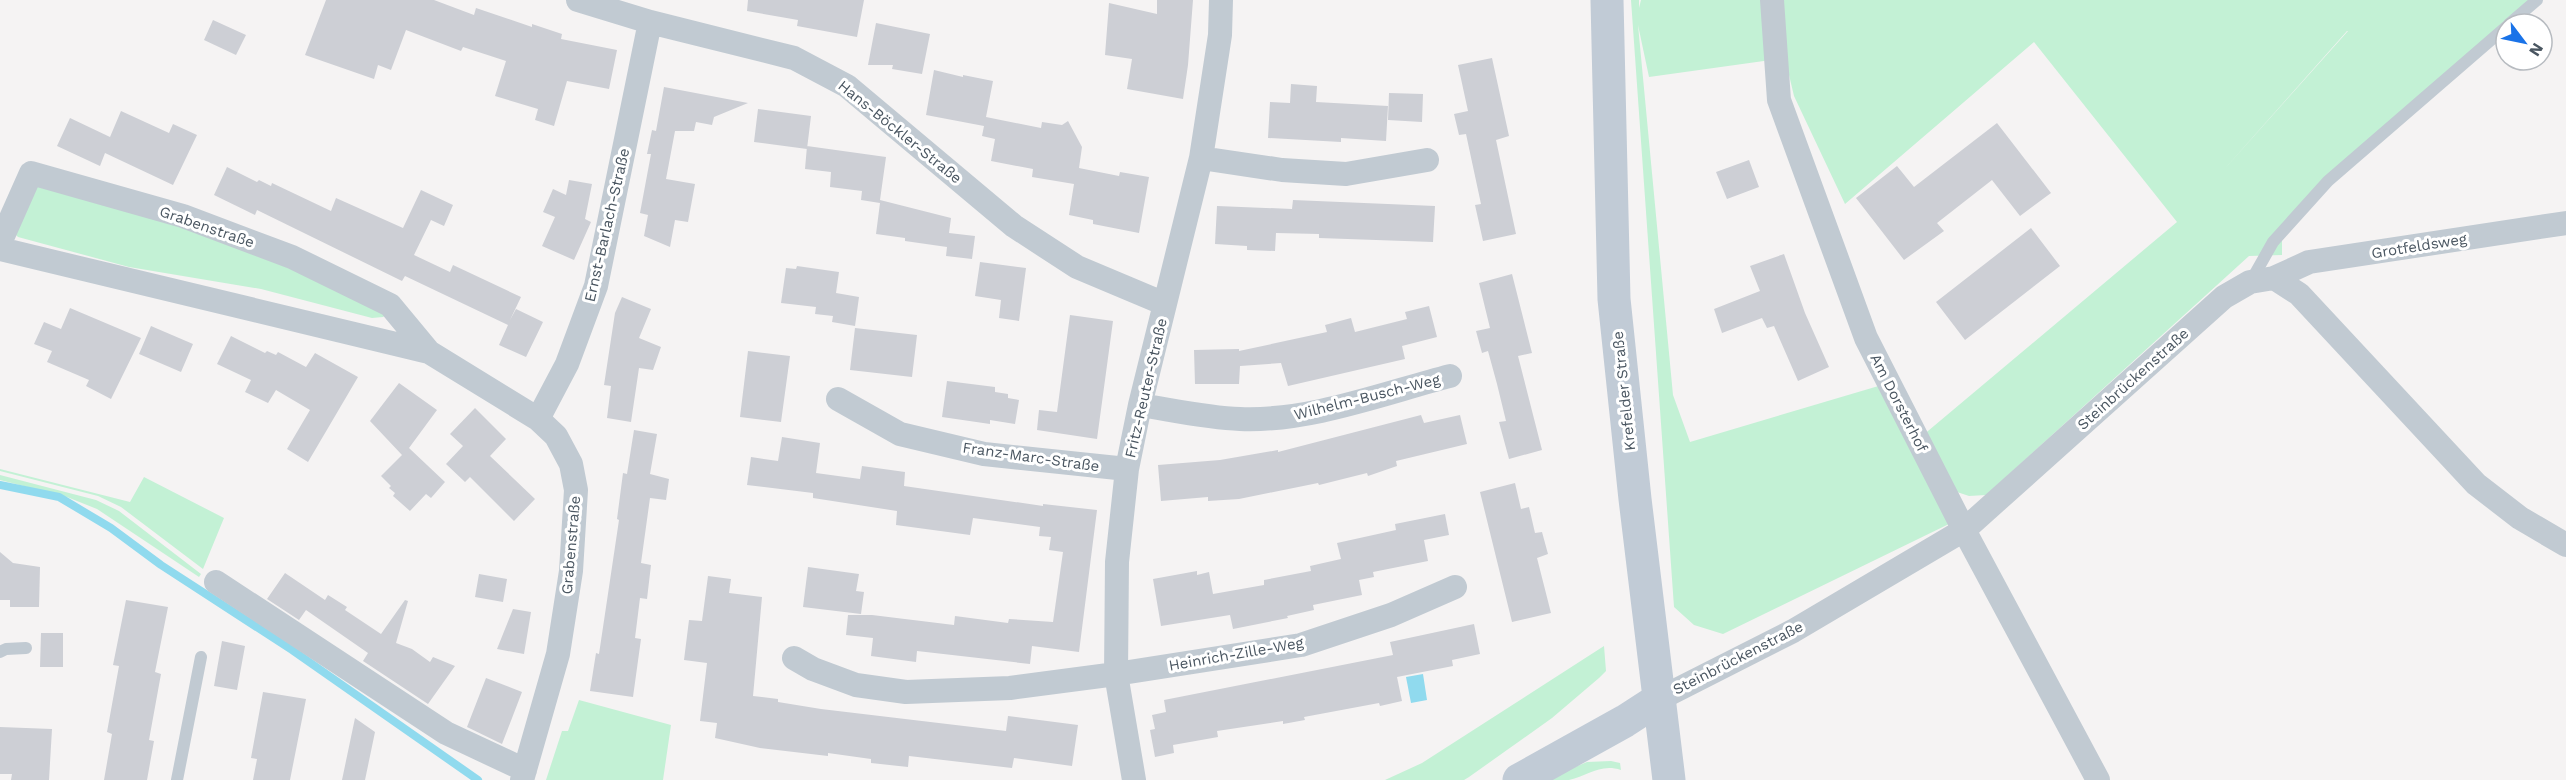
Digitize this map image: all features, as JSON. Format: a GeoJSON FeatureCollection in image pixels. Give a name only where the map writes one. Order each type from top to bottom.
{"type":"FeatureCollection","features":[{"type":"Feature","properties":{"kind":"main road","name":"Krefelder Straße"},"geometry":{"type":"LineString","coordinates":[[1607,0],[1614,298],[1669,780]]}},
{"type":"Feature","properties":{"kind":"main road"},"geometry":{"type":"LineString","coordinates":[[1519,780],[1625,721],[1659,699]]}},
{"type":"Feature","properties":{"kind":"street","name":"Hans-Böckler-Straße"},"geometry":{"type":"LineString","coordinates":[[578,0],[650,22],[794,58],[820,70],[847,86],[1014,226],[1077,267],[1165,304]]}},
{"type":"Feature","properties":{"kind":"street","name":"Fritz-Reuter-Straße"},"geometry":{"type":"LineString","coordinates":[[1134,780],[1116,674],[1117,562],[1127,469],[1140,405],[1201,158],[1220,35],[1221,0]]}},
{"type":"Feature","properties":{"kind":"street","name":"Am Dorsterhof"},"geometry":{"type":"LineString","coordinates":[[1772,0],[1779,100],[1866,338],[1964,530],[2098,780]]}},
{"type":"Feature","properties":{"kind":"street","name":"Ernst-Barlach-Straße"},"geometry":{"type":"LineString","coordinates":[[538,419],[567,364],[596,286],[650,22]]}},
{"type":"Feature","properties":{"kind":"street"},"geometry":{"type":"LineString","coordinates":[[1201,158],[1282,170],[1346,174],[1427,160]]}},
{"type":"Feature","properties":{"kind":"street","name":"Grabenstraße"},"geometry":{"type":"LineString","coordinates":[[0,243],[31,173],[183,216],[292,257],[390,305],[429,352]]}},
{"type":"Feature","properties":{"kind":"street","name":"Grotfeldsweg"},"geometry":{"type":"LineString","coordinates":[[2274,278],[2309,262],[2566,223]]}},
{"type":"Feature","properties":{"kind":"street","name":"Grabenstraße"},"geometry":{"type":"LineString","coordinates":[[0,249],[429,352],[538,419],[556,436],[571,464],[576,490],[572,571],[558,654],[524,775],[446,733],[216,582]]}},
{"type":"Feature","properties":{"kind":"street"},"geometry":{"type":"LineString","coordinates":[[2274,278],[2299,294],[2476,484],[2520,518],[2566,546]]}},
{"type":"Feature","properties":{"kind":"street","name":"Steinbrückenstraße"},"geometry":{"type":"LineString","coordinates":[[1659,699],[1793,631],[1964,530],[2224,297],[2250,282],[2274,278]]}},
{"type":"Feature","properties":{"kind":"street","name":"Wilhelm-Busch-Weg"},"geometry":{"type":"LineString","coordinates":[[1140,405],[1239,419],[1277,418],[1320,410],[1450,376]]}},
{"type":"Feature","properties":{"kind":"street","name":"Franz-Marc-Straße"},"geometry":{"type":"LineString","coordinates":[[838,399],[900,434],[984,454],[1127,469]]}},
{"type":"Feature","properties":{"kind":"street","name":"Heinrich-Zille-Weg"},"geometry":{"type":"LineString","coordinates":[[794,658],[813,669],[856,685],[906,692],[1010,688],[1301,645],[1391,615],[1455,587]]}},
{"type":"Feature","properties":{"kind":"lane"},"geometry":{"type":"LineString","coordinates":[[2524,12],[2537,0]]}},
{"type":"Feature","properties":{"kind":"lane"},"geometry":{"type":"LineString","coordinates":[[2250,282],[2272,242],[2328,181],[2494,38]]}},
{"type":"Feature","properties":{"kind":"lane"},"geometry":{"type":"LineString","coordinates":[[0,652],[6,649],[26,648]]}},
{"type":"Feature","properties":{"kind":"lane"},"geometry":{"type":"LineString","coordinates":[[177,780],[201,657]]}},
{"type":"Feature","properties":{"kind":"green space"},"geometry":{"type":"Polygon","coordinates":[[[1631,0],[1639,0],[1639,8],[1641,0],[1762,0],[1771,60],[1649,77],[1638,25],[1673,395],[1690,442],[1892,382],[1951,523],[1723,634],[1694,625],[1674,607],[1631,0]]]}},
{"type":"Feature","properties":{"kind":"green space"},"geometry":{"type":"Polygon","coordinates":[[[1781,0],[2531,0],[2518,12],[2494,12],[2494,34],[2282,228],[2282,255],[2249,256],[1986,495],[1969,496],[1957,492],[1922,436],[2177,222],[2034,42],[1845,204],[1794,96],[1785,58],[1781,0]],[[2347,31],[2221,173],[2348,31],[2347,31]]]}},
{"type":"Feature","properties":{"kind":"green space"},"geometry":{"type":"Polygon","coordinates":[[[37,185],[220,237],[388,313],[383,317],[372,318],[261,289],[129,267],[18,237],[16,235],[37,185]]]}},
{"type":"Feature","properties":{"kind":"green space"},"geometry":{"type":"Polygon","coordinates":[[[0,469],[130,502],[144,477],[224,518],[203,569],[121,507],[98,496],[0,471],[0,469]]]}},
{"type":"Feature","properties":{"kind":"green space"},"geometry":{"type":"Polygon","coordinates":[[[0,475],[96,500],[119,511],[201,574],[199,577],[97,509],[67,497],[0,480],[0,475]]]}},
{"type":"Feature","properties":{"kind":"green space"},"geometry":{"type":"Polygon","coordinates":[[[1604,646],[1606,671],[1599,678],[1552,718],[1469,777],[1464,780],[1385,780],[1422,763],[1604,646]]]}},
{"type":"Feature","properties":{"kind":"green space"},"geometry":{"type":"Polygon","coordinates":[[[579,700],[671,725],[663,780],[546,780],[562,731],[568,731],[579,700]]]}},
{"type":"Feature","properties":{"kind":"green space"},"geometry":{"type":"Polygon","coordinates":[[[1587,762],[1620,763],[1621,770],[1607,768],[1569,780],[1544,780],[1587,762]]]}},
{"type":"Feature","properties":{"kind":"water"},"geometry":{"type":"Polygon","coordinates":[[[1423,674],[1427,700],[1411,703],[1406,677],[1423,674]]]}},
{"type":"Feature","properties":{"kind":"building"},"geometry":{"type":"Polygon","coordinates":[[[326,0],[434,0],[474,15],[476,8],[532,27],[532,24],[562,34],[561,39],[617,50],[609,89],[567,81],[554,126],[535,120],[538,109],[495,96],[506,61],[463,47],[461,51],[406,30],[391,70],[378,65],[374,79],[305,55],[326,0]]]}},
{"type":"Feature","properties":{"kind":"building"},"geometry":{"type":"Polygon","coordinates":[[[748,0],[864,0],[857,37],[797,26],[798,20],[747,11],[748,0]]]}},
{"type":"Feature","properties":{"kind":"building"},"geometry":{"type":"Polygon","coordinates":[[[1157,0],[1193,0],[1183,99],[1127,89],[1132,59],[1105,55],[1109,3],[1157,14],[1157,0]]]}},
{"type":"Feature","properties":{"kind":"building"},"geometry":{"type":"Polygon","coordinates":[[[213,20],[246,35],[236,55],[204,40],[213,20]]]}},
{"type":"Feature","properties":{"kind":"building"},"geometry":{"type":"Polygon","coordinates":[[[876,23],[930,34],[922,74],[892,69],[893,65],[868,65],[876,23]]]}},
{"type":"Feature","properties":{"kind":"building"},"geometry":{"type":"Polygon","coordinates":[[[1492,58],[1509,136],[1496,140],[1516,234],[1483,241],[1475,205],[1481,204],[1466,134],[1459,135],[1454,114],[1468,111],[1458,65],[1492,58]]]}},
{"type":"Feature","properties":{"kind":"building"},"geometry":{"type":"Polygon","coordinates":[[[934,70],[993,81],[986,117],[1041,128],[1042,122],[1062,125],[1068,121],[1082,147],[1079,168],[1119,176],[1120,172],[1149,177],[1139,233],[1093,224],[1093,220],[1069,215],[1074,184],[1032,177],[1033,169],[991,161],[995,139],[982,136],[984,126],[926,115],[934,70]]]}},
{"type":"Feature","properties":{"kind":"building"},"geometry":{"type":"Polygon","coordinates":[[[1291,84],[1317,86],[1316,102],[1388,106],[1386,141],[1341,138],[1341,142],[1268,138],[1270,102],[1290,103],[1291,84]]]}},
{"type":"Feature","properties":{"kind":"building"},"geometry":{"type":"Polygon","coordinates":[[[664,87],[748,103],[714,117],[712,125],[696,122],[694,131],[675,131],[666,179],[695,184],[688,222],[675,220],[670,247],[644,236],[648,215],[640,213],[651,154],[647,154],[652,130],[656,131],[664,87]]]}},
{"type":"Feature","properties":{"kind":"building"},"geometry":{"type":"Polygon","coordinates":[[[1389,93],[1423,94],[1422,122],[1388,120],[1389,93]]]}},
{"type":"Feature","properties":{"kind":"building"},"geometry":{"type":"Polygon","coordinates":[[[758,109],[811,116],[807,149],[754,142],[758,109]]]}},
{"type":"Feature","properties":{"kind":"building"},"geometry":{"type":"Polygon","coordinates":[[[121,111],[169,133],[173,124],[197,135],[173,185],[105,153],[100,166],[57,146],[70,118],[110,137],[121,111]]]}},
{"type":"Feature","properties":{"kind":"building"},"geometry":{"type":"Polygon","coordinates":[[[1997,123],[2051,193],[2020,216],[1992,180],[1937,223],[1944,231],[1904,260],[1856,198],[1897,166],[1914,187],[1997,123]]]}},
{"type":"Feature","properties":{"kind":"building"},"geometry":{"type":"Polygon","coordinates":[[[807,146],[886,157],[880,200],[951,218],[949,233],[975,236],[972,259],[946,256],[947,247],[876,234],[880,203],[861,200],[862,191],[830,187],[831,172],[805,169],[807,146]]]}},
{"type":"Feature","properties":{"kind":"building"},"geometry":{"type":"Polygon","coordinates":[[[1749,160],[1759,187],[1727,199],[1716,172],[1749,160]]]}},
{"type":"Feature","properties":{"kind":"building"},"geometry":{"type":"Polygon","coordinates":[[[227,167],[257,182],[259,180],[271,186],[272,183],[331,211],[336,198],[403,228],[421,190],[453,205],[444,226],[431,220],[414,255],[450,272],[453,265],[521,297],[510,320],[516,309],[543,322],[526,357],[499,345],[508,325],[405,276],[402,281],[257,210],[255,215],[214,195],[227,167]]]}},
{"type":"Feature","properties":{"kind":"building"},"geometry":{"type":"Polygon","coordinates":[[[569,180],[592,184],[585,219],[591,222],[574,260],[542,246],[555,217],[543,212],[553,189],[566,195],[569,180]]]}},
{"type":"Feature","properties":{"kind":"building"},"geometry":{"type":"Polygon","coordinates":[[[1293,200],[1435,206],[1433,242],[1319,238],[1319,234],[1276,233],[1275,251],[1247,250],[1247,246],[1215,244],[1217,206],[1292,209],[1293,200]]]}},
{"type":"Feature","properties":{"kind":"building"},"geometry":{"type":"Polygon","coordinates":[[[2031,228],[2060,266],[1965,340],[1936,302],[2031,228]]]}},
{"type":"Feature","properties":{"kind":"building"},"geometry":{"type":"Polygon","coordinates":[[[1784,254],[1805,313],[1829,367],[1798,381],[1774,326],[1767,328],[1762,318],[1722,333],[1714,309],[1760,291],[1750,266],[1784,254]]]}},
{"type":"Feature","properties":{"kind":"building"},"geometry":{"type":"Polygon","coordinates":[[[980,262],[1026,268],[1019,321],[999,318],[1001,300],[975,296],[980,262]]]}},
{"type":"Feature","properties":{"kind":"building"},"geometry":{"type":"Polygon","coordinates":[[[797,266],[839,272],[836,293],[859,297],[855,326],[832,322],[833,316],[815,314],[816,307],[781,303],[786,268],[796,269],[797,266]]]}},
{"type":"Feature","properties":{"kind":"building"},"geometry":{"type":"Polygon","coordinates":[[[1512,274],[1532,353],[1518,356],[1542,450],[1509,459],[1499,422],[1506,421],[1497,384],[1488,351],[1482,353],[1476,331],[1490,328],[1479,283],[1512,274]]]}},
{"type":"Feature","properties":{"kind":"building"},"geometry":{"type":"Polygon","coordinates":[[[622,297],[651,309],[639,338],[661,347],[653,370],[639,368],[631,422],[607,418],[611,386],[604,385],[615,313],[622,297]]]}},
{"type":"Feature","properties":{"kind":"building"},"geometry":{"type":"Polygon","coordinates":[[[1429,306],[1437,337],[1402,346],[1405,359],[1288,386],[1281,363],[1240,366],[1239,384],[1195,384],[1194,350],[1239,349],[1239,351],[1327,332],[1325,325],[1351,318],[1355,332],[1407,319],[1405,312],[1429,306]]]}},
{"type":"Feature","properties":{"kind":"building"},"geometry":{"type":"Polygon","coordinates":[[[70,308],[141,338],[111,399],[86,386],[89,380],[47,362],[52,351],[34,344],[44,322],[61,329],[70,308]]]}},
{"type":"Feature","properties":{"kind":"building"},"geometry":{"type":"Polygon","coordinates":[[[1070,315],[1113,321],[1097,439],[1037,430],[1039,410],[1057,412],[1070,315]]]}},
{"type":"Feature","properties":{"kind":"building"},"geometry":{"type":"Polygon","coordinates":[[[151,326],[193,344],[181,372],[139,354],[151,326]]]}},
{"type":"Feature","properties":{"kind":"building"},"geometry":{"type":"Polygon","coordinates":[[[855,328],[917,335],[912,377],[850,370],[855,328]]]}},
{"type":"Feature","properties":{"kind":"building"},"geometry":{"type":"Polygon","coordinates":[[[231,336],[265,353],[267,351],[276,355],[278,352],[306,367],[315,353],[358,377],[308,462],[287,449],[310,410],[276,390],[268,403],[245,392],[251,380],[217,364],[231,336]]]}},
{"type":"Feature","properties":{"kind":"building"},"geometry":{"type":"Polygon","coordinates":[[[748,351],[790,356],[781,422],[740,417],[748,351]]]}},
{"type":"Feature","properties":{"kind":"building"},"geometry":{"type":"Polygon","coordinates":[[[947,381],[995,387],[995,392],[1008,394],[1008,398],[1019,400],[1015,424],[990,420],[990,424],[942,417],[947,381]]]}},
{"type":"Feature","properties":{"kind":"building"},"geometry":{"type":"Polygon","coordinates":[[[399,383],[437,410],[409,448],[445,482],[431,498],[426,494],[410,511],[393,496],[395,493],[389,488],[391,486],[381,476],[402,455],[370,421],[399,383]]]}},
{"type":"Feature","properties":{"kind":"building"},"geometry":{"type":"Polygon","coordinates":[[[475,408],[506,439],[490,456],[535,499],[514,521],[470,477],[465,482],[446,464],[463,446],[450,434],[475,408]]]}},
{"type":"Feature","properties":{"kind":"building"},"geometry":{"type":"Polygon","coordinates":[[[1421,415],[1424,423],[1460,415],[1467,444],[1396,461],[1397,466],[1368,476],[1367,473],[1319,485],[1318,483],[1239,499],[1208,501],[1208,497],[1161,501],[1158,465],[1220,460],[1278,450],[1278,452],[1421,415]]]}},
{"type":"Feature","properties":{"kind":"building"},"geometry":{"type":"Polygon","coordinates":[[[634,430],[657,434],[650,474],[669,479],[666,500],[650,498],[641,563],[651,565],[647,599],[640,598],[635,638],[641,639],[633,697],[590,691],[596,653],[599,654],[619,520],[617,519],[623,473],[627,474],[634,430]]]}},
{"type":"Feature","properties":{"kind":"building"},"geometry":{"type":"Polygon","coordinates":[[[782,437],[820,443],[816,473],[860,479],[862,466],[905,472],[904,486],[1043,506],[1043,504],[1097,510],[1079,652],[1032,646],[1030,664],[917,651],[916,662],[871,656],[873,638],[846,635],[848,615],[872,615],[954,625],[955,616],[1008,623],[1009,619],[1053,622],[1063,552],[1049,550],[1051,537],[1039,536],[1040,527],[973,518],[970,535],[896,525],[897,511],[813,498],[813,493],[747,485],[751,457],[778,461],[782,437]]]}},
{"type":"Feature","properties":{"kind":"building"},"geometry":{"type":"Polygon","coordinates":[[[1515,483],[1521,509],[1529,507],[1535,533],[1542,532],[1548,554],[1537,558],[1551,613],[1512,622],[1480,492],[1515,483]]]}},
{"type":"Feature","properties":{"kind":"building"},"geometry":{"type":"Polygon","coordinates":[[[1445,514],[1449,535],[1424,540],[1428,561],[1373,572],[1374,577],[1359,580],[1362,595],[1313,605],[1314,610],[1287,616],[1288,618],[1233,629],[1230,615],[1161,626],[1153,579],[1197,571],[1197,575],[1209,572],[1213,594],[1264,585],[1264,580],[1311,571],[1310,566],[1341,559],[1337,543],[1396,530],[1395,524],[1445,514]]]}},
{"type":"Feature","properties":{"kind":"building"},"geometry":{"type":"Polygon","coordinates":[[[0,552],[13,563],[40,567],[39,607],[10,607],[10,600],[0,600],[0,552]]]}},
{"type":"Feature","properties":{"kind":"building"},"geometry":{"type":"Polygon","coordinates":[[[808,567],[859,574],[856,591],[864,592],[861,614],[803,607],[808,567]]]}},
{"type":"Feature","properties":{"kind":"building"},"geometry":{"type":"Polygon","coordinates":[[[285,573],[325,600],[328,595],[347,607],[345,610],[381,634],[405,600],[408,601],[396,643],[412,649],[430,662],[433,657],[455,666],[428,704],[363,661],[368,653],[306,610],[299,620],[267,599],[285,573]]]}},
{"type":"Feature","properties":{"kind":"building"},"geometry":{"type":"Polygon","coordinates":[[[479,574],[507,579],[503,602],[475,597],[479,574]]]}},
{"type":"Feature","properties":{"kind":"building"},"geometry":{"type":"Polygon","coordinates":[[[708,576],[731,579],[729,593],[762,597],[753,696],[821,709],[1006,731],[1008,716],[1078,725],[1072,766],[1014,758],[1012,768],[909,756],[908,767],[871,763],[871,759],[828,753],[828,756],[760,748],[715,738],[717,723],[700,721],[707,663],[684,660],[689,620],[702,621],[708,576]]]}},
{"type":"Feature","properties":{"kind":"building"},"geometry":{"type":"Polygon","coordinates":[[[126,600],[168,607],[155,672],[161,674],[149,740],[154,741],[147,780],[104,780],[112,734],[107,732],[119,666],[113,665],[126,600]]]}},
{"type":"Feature","properties":{"kind":"building"},"geometry":{"type":"Polygon","coordinates":[[[513,609],[531,612],[524,654],[497,649],[513,609]]]}},
{"type":"Feature","properties":{"kind":"building"},"geometry":{"type":"Polygon","coordinates":[[[1474,624],[1480,654],[1452,660],[1453,666],[1397,677],[1402,701],[1304,717],[1305,720],[1283,724],[1283,721],[1217,731],[1218,737],[1173,745],[1174,753],[1155,757],[1150,730],[1155,729],[1152,715],[1166,712],[1164,700],[1393,655],[1390,642],[1474,624]]]}},
{"type":"Feature","properties":{"kind":"building"},"geometry":{"type":"Polygon","coordinates":[[[41,633],[63,633],[63,667],[40,667],[41,633]]]}},
{"type":"Feature","properties":{"kind":"building"},"geometry":{"type":"Polygon","coordinates":[[[222,641],[245,646],[237,690],[214,686],[222,641]]]}},
{"type":"Feature","properties":{"kind":"building"},"geometry":{"type":"Polygon","coordinates":[[[486,678],[522,692],[502,744],[467,727],[486,678]]]}},
{"type":"Feature","properties":{"kind":"building"},"geometry":{"type":"Polygon","coordinates":[[[263,692],[306,699],[290,780],[253,780],[257,759],[251,758],[263,692]]]}},
{"type":"Feature","properties":{"kind":"building"},"geometry":{"type":"Polygon","coordinates":[[[355,718],[375,732],[365,780],[342,780],[355,718]]]}},
{"type":"Feature","properties":{"kind":"building"},"geometry":{"type":"Polygon","coordinates":[[[0,727],[52,729],[49,780],[11,780],[12,774],[0,774],[0,727]]]}},
{"type":"Feature","properties":{"kind":"waterway"},"geometry":{"type":"LineString","coordinates":[[0,485],[59,497],[111,528],[161,565],[292,650],[478,780]]}}]}
